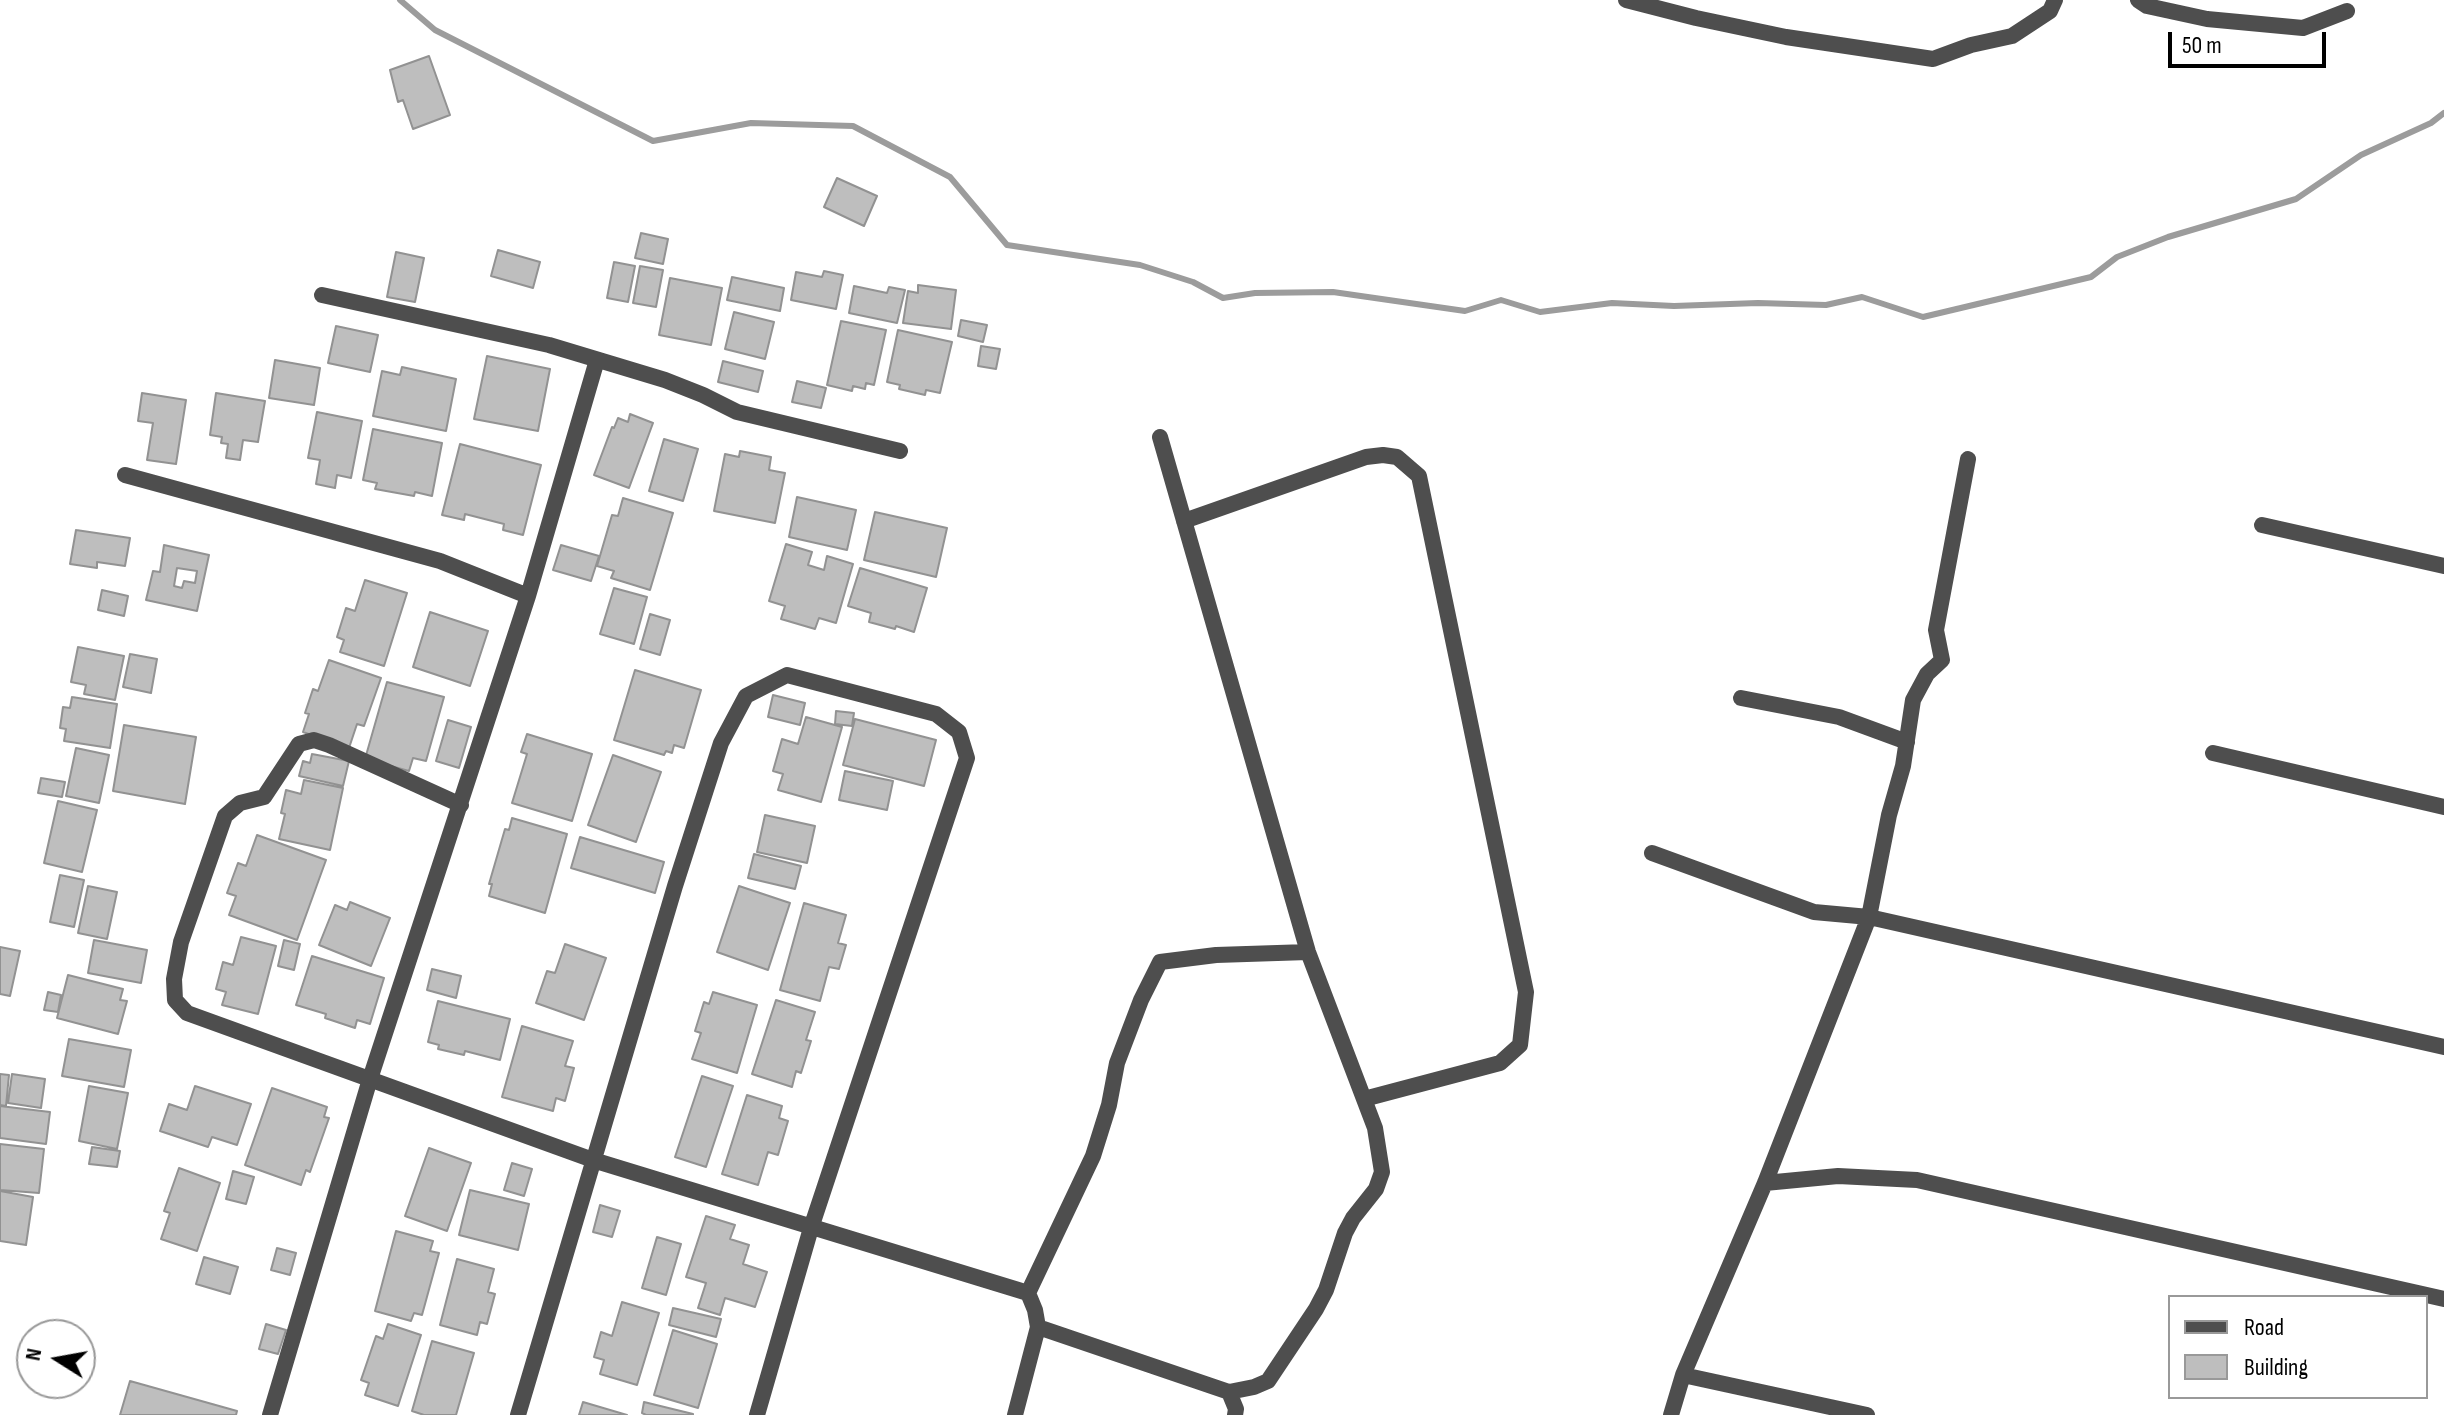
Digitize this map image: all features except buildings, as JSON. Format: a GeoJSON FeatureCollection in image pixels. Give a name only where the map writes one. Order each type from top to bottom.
{"type":"FeatureCollection","features":[{"type":"Feature","properties":{"kind":"street"},"geometry":{"type":"LineString","coordinates":[[1626,0],[1786,37],[1933,59],[1971,45],[2012,36],[2050,11],[2055,0]]}},
{"type":"Feature","properties":{"kind":"street"},"geometry":{"type":"LineString","coordinates":[[1696,18],[1699,0]]}},
{"type":"Feature","properties":{"kind":"street"},"geometry":{"type":"LineString","coordinates":[[2138,0],[2147,6],[2207,19],[2303,28],[2347,11]]}},
{"type":"Feature","properties":{"kind":"street"},"geometry":{"type":"LineString","coordinates":[[322,295],[549,345],[665,380],[737,412],[900,451]]}},
{"type":"Feature","properties":{"kind":"street"},"geometry":{"type":"LineString","coordinates":[[270,1415],[370,1079],[528,596],[597,360]]}},
{"type":"Feature","properties":{"kind":"street"},"geometry":{"type":"LineString","coordinates":[[1038,1327],[1229,1392],[1268,1381],[1316,1309],[1326,1290],[1345,1233],[1376,1189],[1382,1172],[1375,1128],[1308,952],[1160,437]]}},
{"type":"Feature","properties":{"kind":"street"},"geometry":{"type":"LineString","coordinates":[[1184,521],[1366,457],[1397,457],[1419,476],[1526,992],[1520,1045],[1500,1063],[1364,1099]]}},
{"type":"Feature","properties":{"kind":"street"},"geometry":{"type":"LineString","coordinates":[[1671,1415],[1683,1375],[1765,1183],[1869,917],[1907,742],[1913,700],[1927,674],[1942,660],[1936,630],[1968,459]]}},
{"type":"Feature","properties":{"kind":"street"},"geometry":{"type":"LineString","coordinates":[[125,475],[440,561],[528,596]]}},
{"type":"Feature","properties":{"kind":"street"},"geometry":{"type":"LineString","coordinates":[[2262,525],[2444,566]]}},
{"type":"Feature","properties":{"kind":"street"},"geometry":{"type":"LineString","coordinates":[[518,1415],[675,886],[721,743],[746,696],[787,675],[936,714],[959,732],[967,758],[811,1228],[757,1415]]}},
{"type":"Feature","properties":{"kind":"street"},"geometry":{"type":"LineString","coordinates":[[1741,698],[1839,717],[1907,742]]}},
{"type":"Feature","properties":{"kind":"street"},"geometry":{"type":"LineString","coordinates":[[461,805],[329,745],[314,740],[299,744],[264,797],[240,803],[225,816],[181,942],[174,979],[175,1000],[187,1013],[593,1160],[1028,1293]]}},
{"type":"Feature","properties":{"kind":"street"},"geometry":{"type":"LineString","coordinates":[[2213,753],[2444,807]]}},
{"type":"Feature","properties":{"kind":"street"},"geometry":{"type":"LineString","coordinates":[[1652,853],[1814,912],[1869,917],[2444,1047]]}},
{"type":"Feature","properties":{"kind":"street"},"geometry":{"type":"LineString","coordinates":[[1015,1415],[1038,1327],[1028,1293],[1093,1156],[1109,1105],[1117,1063],[1141,1000],[1160,962],[1216,955],[1308,952]]}},
{"type":"Feature","properties":{"kind":"street"},"geometry":{"type":"LineString","coordinates":[[1765,1183],[1838,1176],[1917,1180],[2426,1295]]}},
{"type":"Feature","properties":{"kind":"street"},"geometry":{"type":"LineString","coordinates":[[1683,1375],[1867,1415]]}},
{"type":"Feature","properties":{"kind":"street"},"geometry":{"type":"LineString","coordinates":[[1229,1392],[1236,1409],[1235,1415]]}},
{"type":"Feature","properties":{"kind":"waterway"},"geometry":{"type":"LineString","coordinates":[[400,0],[435,30],[653,141],[751,123],[853,126],[950,177],[1007,245],[1140,265],[1193,282],[1223,298],[1255,293],[1333,292],[1465,311],[1501,300],[1540,312],[1612,303],[1674,306],[1758,303],[1826,305],[1862,297],[1923,317],[2091,277],[2117,257],[2168,237],[2296,199],[2361,155],[2431,123],[2444,113]]}}]}
